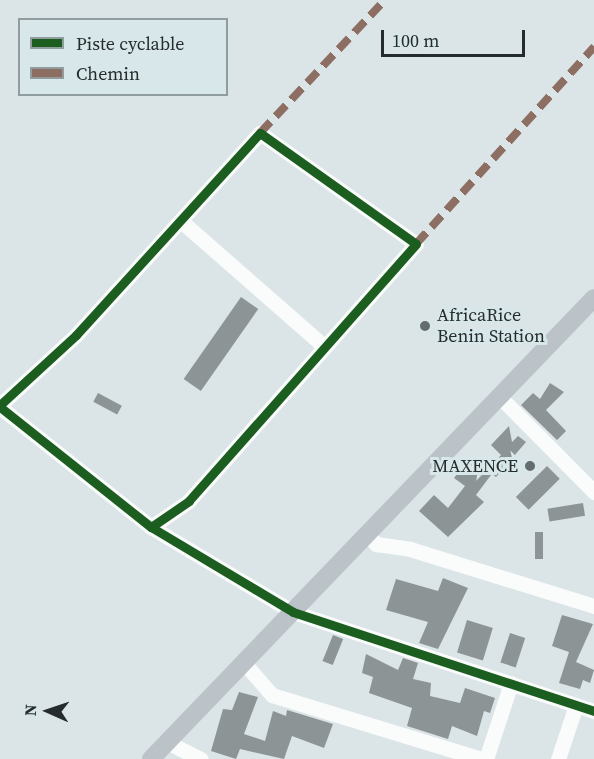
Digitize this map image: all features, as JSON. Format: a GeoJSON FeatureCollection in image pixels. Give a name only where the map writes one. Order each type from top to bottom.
{"type":"FeatureCollection","features":[{"type":"Feature","properties":{"kind":"main road"},"geometry":{"type":"LineString","coordinates":[[151,759],[171,750],[298,614],[504,401],[594,298]]}},
{"type":"Feature","properties":{"kind":"main road"},"geometry":{"type":"LineString","coordinates":[[504,401],[594,314]]}},
{"type":"Feature","properties":{"kind":"street"},"geometry":{"type":"LineString","coordinates":[[151,527],[189,501],[416,244],[260,133],[76,335],[0,406],[151,527],[298,614],[511,683],[575,708],[594,711]]}},
{"type":"Feature","properties":{"kind":"street"},"geometry":{"type":"LineString","coordinates":[[181,221],[325,346]]}},
{"type":"Feature","properties":{"kind":"street"},"geometry":{"type":"LineString","coordinates":[[504,401],[594,492]]}},
{"type":"Feature","properties":{"kind":"street"},"geometry":{"type":"LineString","coordinates":[[372,540],[410,549],[594,606]]}},
{"type":"Feature","properties":{"kind":"street"},"geometry":{"type":"LineString","coordinates":[[247,669],[272,695],[481,759]]}},
{"type":"Feature","properties":{"kind":"street"},"geometry":{"type":"LineString","coordinates":[[486,759],[511,683]]}},
{"type":"Feature","properties":{"kind":"street"},"geometry":{"type":"LineString","coordinates":[[558,759],[575,708]]}},
{"type":"Feature","properties":{"kind":"street"},"geometry":{"type":"LineString","coordinates":[[171,750],[201,759]]}},
{"type":"Feature","properties":{"kind":"building"},"geometry":{"type":"Polygon","coordinates":[[[241,297],[258,309],[201,391],[184,379],[241,297]]]}},
{"type":"Feature","properties":{"kind":"building"},"geometry":{"type":"Polygon","coordinates":[[[550,383],[564,392],[546,410],[566,431],[557,440],[521,405],[533,393],[540,399],[550,383]]]}},
{"type":"Feature","properties":{"kind":"building"},"geometry":{"type":"Polygon","coordinates":[[[98,393],[122,406],[117,415],[93,402],[98,393]]]}},
{"type":"Feature","properties":{"kind":"building"},"geometry":{"type":"Polygon","coordinates":[[[509,426],[512,442],[518,436],[526,442],[496,477],[488,470],[501,455],[491,445],[509,426]]]}},
{"type":"Feature","properties":{"kind":"building"},"geometry":{"type":"Polygon","coordinates":[[[469,458],[491,475],[476,495],[484,502],[448,537],[419,511],[434,495],[448,508],[465,486],[454,478],[469,458]]]}},
{"type":"Feature","properties":{"kind":"building"},"geometry":{"type":"Polygon","coordinates":[[[547,466],[560,479],[529,510],[516,497],[547,466]]]}},
{"type":"Feature","properties":{"kind":"building"},"geometry":{"type":"Polygon","coordinates":[[[583,503],[585,516],[549,521],[547,509],[583,503]]]}},
{"type":"Feature","properties":{"kind":"building"},"geometry":{"type":"Polygon","coordinates":[[[535,532],[543,532],[543,559],[535,559],[535,532]]]}},
{"type":"Feature","properties":{"kind":"building"},"geometry":{"type":"Polygon","coordinates":[[[443,578],[468,588],[438,649],[419,643],[428,622],[386,610],[396,579],[438,591],[443,578]]]}},
{"type":"Feature","properties":{"kind":"building"},"geometry":{"type":"Polygon","coordinates":[[[562,615],[593,624],[576,662],[594,670],[590,683],[583,680],[580,689],[559,683],[569,652],[552,646],[562,615]]]}},
{"type":"Feature","properties":{"kind":"building"},"geometry":{"type":"Polygon","coordinates":[[[467,620],[493,628],[483,660],[457,653],[467,620]]]}},
{"type":"Feature","properties":{"kind":"building"},"geometry":{"type":"Polygon","coordinates":[[[510,633],[525,638],[516,667],[500,662],[510,633]]]}},
{"type":"Feature","properties":{"kind":"building"},"geometry":{"type":"Polygon","coordinates":[[[333,635],[343,639],[333,665],[323,661],[333,635]]]}},
{"type":"Feature","properties":{"kind":"building"},"geometry":{"type":"Polygon","coordinates":[[[366,654],[398,670],[403,658],[418,663],[413,679],[431,683],[430,696],[460,703],[465,688],[495,698],[490,713],[484,711],[477,736],[452,726],[448,739],[407,726],[412,708],[369,693],[373,677],[362,673],[366,654]]]}},
{"type":"Feature","properties":{"kind":"building"},"geometry":{"type":"Polygon","coordinates":[[[239,692],[258,697],[244,734],[265,741],[273,711],[286,716],[287,710],[333,724],[324,748],[292,736],[284,759],[240,749],[236,759],[211,751],[223,709],[232,710],[239,692]]]}},
{"type":"Feature","properties":{"kind":"marked path"},"geometry":{"type":"LineString","coordinates":[[260,133],[385,0]]}},
{"type":"Feature","properties":{"kind":"marked path"},"geometry":{"type":"LineString","coordinates":[[416,244],[594,47]]}},
{"type":"Feature","properties":{"kind":"cycle path"},"geometry":{"type":"LineString","coordinates":[[0,405],[76,335],[260,133],[416,244],[189,501],[151,527]]}},
{"type":"Feature","properties":{"kind":"cycle path"},"geometry":{"type":"LineString","coordinates":[[0,407],[151,527],[293,612],[594,711]]}},
{"type":"Feature","properties":{"kind":"place","name":"AfricaRice Benin Station"},"geometry":{"type":"Point","coordinates":[425,326]}},
{"type":"Feature","properties":{"kind":"place","name":"MAXENCE"},"geometry":{"type":"Point","coordinates":[530,466]}}]}
